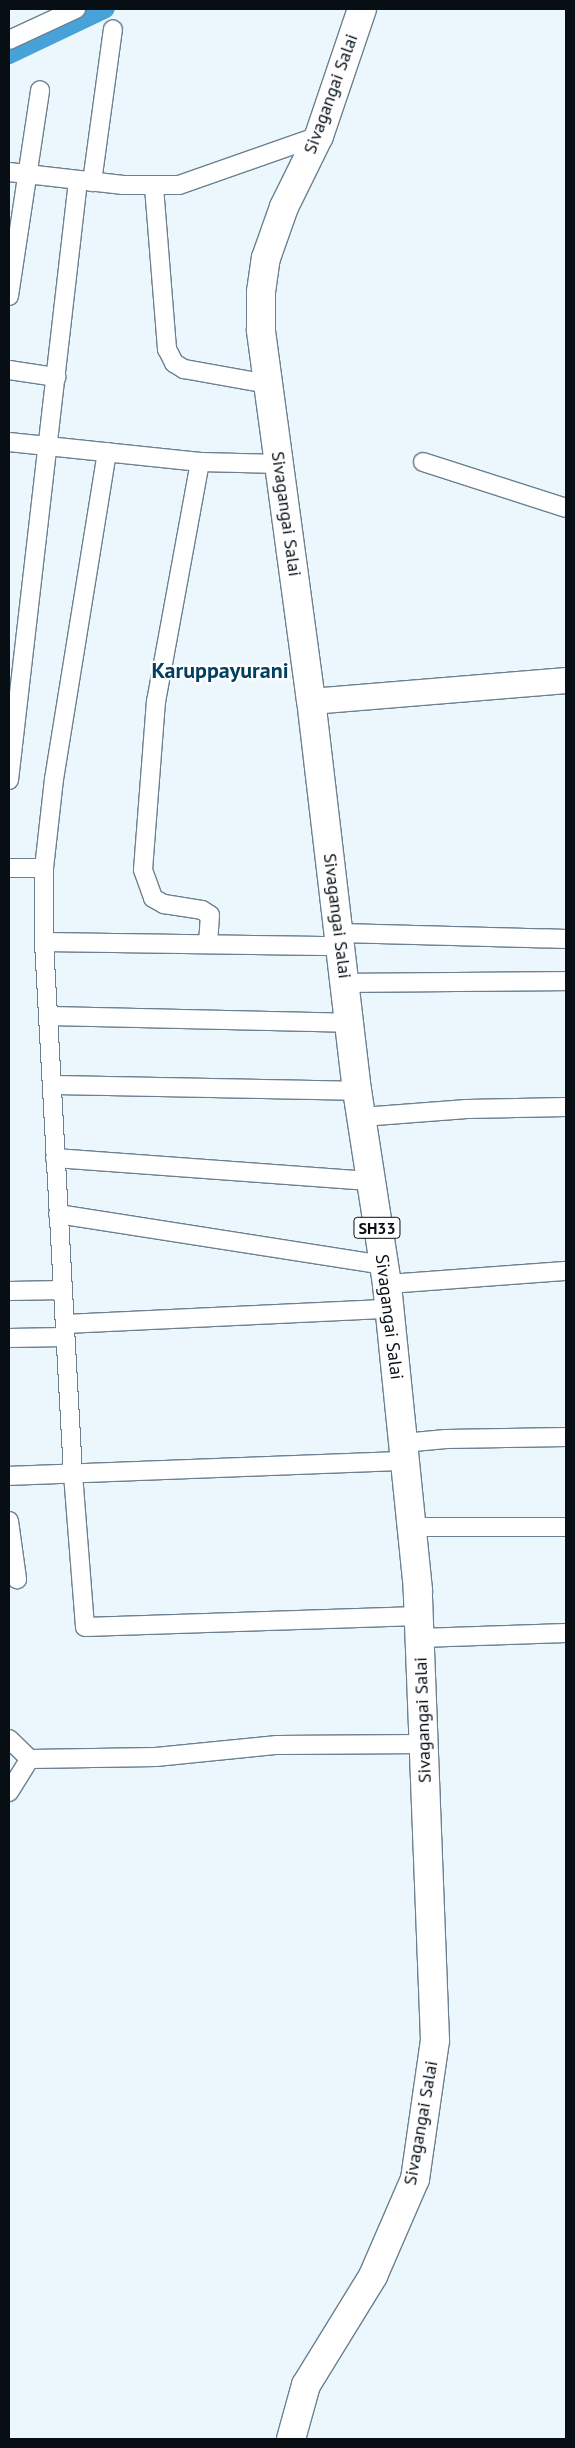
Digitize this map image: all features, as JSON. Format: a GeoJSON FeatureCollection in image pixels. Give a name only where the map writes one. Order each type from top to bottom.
{"type":"FeatureCollection","features":[{"type":"Feature","properties":{"kind":"main road","name":"Sivagangai Salai"},"geometry":{"type":"LineString","coordinates":[[291,2439],[306,2385],[373,2276],[415,2179],[435,2040],[420,1627],[412,1527],[386,1286],[357,1091],[346,983],[311,701],[280,464],[267,384],[261,292],[266,258],[284,206],[319,136],[362,9]]}},
{"type":"Feature","properties":{"kind":"street"},"geometry":{"type":"LineString","coordinates":[[9,40],[76,9]]}},
{"type":"Feature","properties":{"kind":"street"},"geometry":{"type":"LineString","coordinates":[[9,780],[56,377],[85,181],[113,29]]}},
{"type":"Feature","properties":{"kind":"street"},"geometry":{"type":"LineString","coordinates":[[9,296],[40,90]]}},
{"type":"Feature","properties":{"kind":"street"},"geometry":{"type":"LineString","coordinates":[[9,172],[154,187],[179,185],[319,136]]}},
{"type":"Feature","properties":{"kind":"street"},"geometry":{"type":"LineString","coordinates":[[154,187],[168,349],[174,363],[184,369],[267,384]]}},
{"type":"Feature","properties":{"kind":"street"},"geometry":{"type":"LineString","coordinates":[[9,370],[56,377]]}},
{"type":"Feature","properties":{"kind":"street"},"geometry":{"type":"LineString","coordinates":[[9,442],[48,444],[200,462],[280,464]]}},
{"type":"Feature","properties":{"kind":"street"},"geometry":{"type":"LineString","coordinates":[[107,452],[54,779],[44,868],[44,942],[58,1214],[73,1474],[85,1627],[420,1627],[566,1633]]}},
{"type":"Feature","properties":{"kind":"street"},"geometry":{"type":"LineString","coordinates":[[200,462],[156,701],[143,870],[153,898],[164,904],[202,910],[210,915],[208,944]]}},
{"type":"Feature","properties":{"kind":"street"},"geometry":{"type":"LineString","coordinates":[[423,462],[566,508]]}},
{"type":"Feature","properties":{"kind":"street"},"geometry":{"type":"LineString","coordinates":[[311,701],[566,680]]}},
{"type":"Feature","properties":{"kind":"street"},"geometry":{"type":"LineString","coordinates":[[9,868],[44,868]]}},
{"type":"Feature","properties":{"kind":"street"},"geometry":{"type":"LineString","coordinates":[[44,942],[208,944],[340,940],[566,939]]}},
{"type":"Feature","properties":{"kind":"street"},"geometry":{"type":"LineString","coordinates":[[346,983],[566,981]]}},
{"type":"Feature","properties":{"kind":"street"},"geometry":{"type":"LineString","coordinates":[[48,1016],[349,1023]]}},
{"type":"Feature","properties":{"kind":"street"},"geometry":{"type":"LineString","coordinates":[[52,1086],[357,1091]]}},
{"type":"Feature","properties":{"kind":"street"},"geometry":{"type":"LineString","coordinates":[[362,1117],[467,1109],[566,1107]]}},
{"type":"Feature","properties":{"kind":"street"},"geometry":{"type":"LineString","coordinates":[[55,1158],[369,1181]]}},
{"type":"Feature","properties":{"kind":"street"},"geometry":{"type":"LineString","coordinates":[[58,1214],[386,1286]]}},
{"type":"Feature","properties":{"kind":"street"},"geometry":{"type":"LineString","coordinates":[[9,1338],[386,1286],[566,1271]]}},
{"type":"Feature","properties":{"kind":"street"},"geometry":{"type":"LineString","coordinates":[[9,1291],[63,1290]]}},
{"type":"Feature","properties":{"kind":"street"},"geometry":{"type":"LineString","coordinates":[[9,1476],[73,1474],[404,1452],[446,1438],[566,1437]]}},
{"type":"Feature","properties":{"kind":"street"},"geometry":{"type":"LineString","coordinates":[[9,1521],[17,1579]]}},
{"type":"Feature","properties":{"kind":"street"},"geometry":{"type":"LineString","coordinates":[[412,1527],[566,1527]]}},
{"type":"Feature","properties":{"kind":"street"},"geometry":{"type":"LineString","coordinates":[[9,1739],[30,1759],[156,1757],[277,1745],[424,1744]]}},
{"type":"Feature","properties":{"kind":"street"},"geometry":{"type":"LineString","coordinates":[[9,1792],[30,1759]]}},
{"type":"Feature","properties":{"kind":"waterway"},"geometry":{"type":"LineString","coordinates":[[9,55],[106,9]]}},
{"type":"Feature","properties":{"kind":"district","name":"Karuppayurani"},"geometry":{"type":"Point","coordinates":[220,671]}}]}
